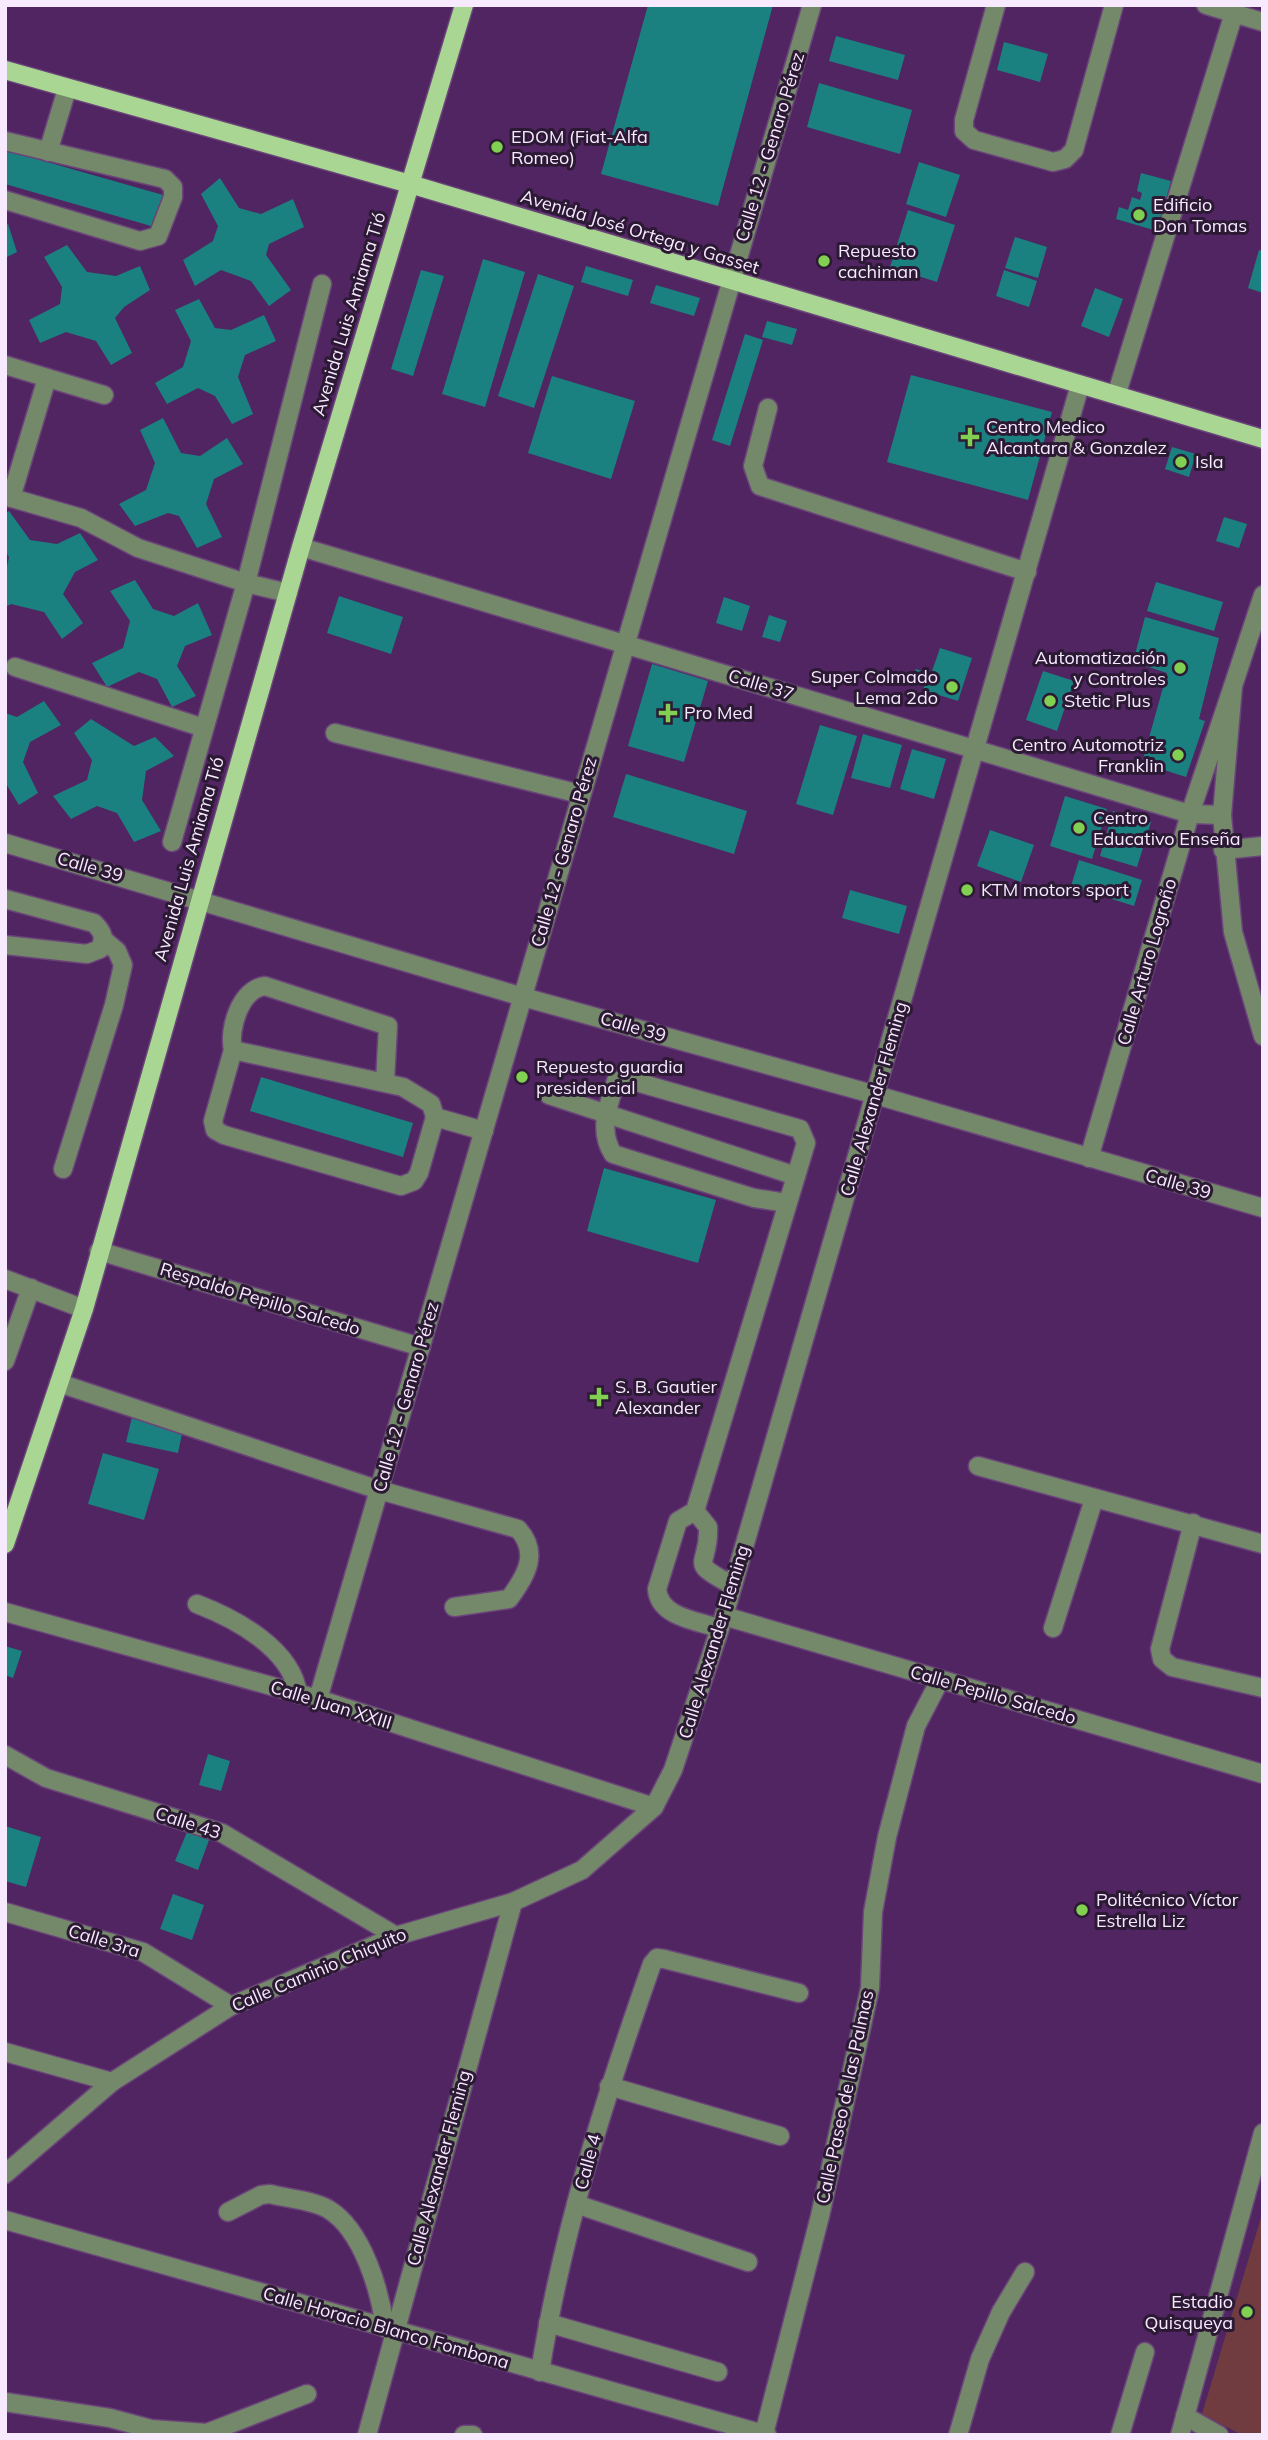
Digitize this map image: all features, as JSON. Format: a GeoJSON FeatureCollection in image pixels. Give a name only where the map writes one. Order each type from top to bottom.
{"type":"FeatureCollection","features":[{"type":"Feature","properties":{"kind":"main road","name":"Avenida Luis Amiama Tió"},"geometry":{"type":"LineString","coordinates":[[6,1537],[84,1309],[301,547],[464,5]]}},
{"type":"Feature","properties":{"kind":"main road","name":"Avenida José Ortega y Gasset"},"geometry":{"type":"LineString","coordinates":[[5,71],[410,184],[730,282],[1080,385],[1117,393],[1263,439]]}},
{"type":"Feature","properties":{"kind":"street","name":"Calle 12 - Genaro Pérez"},"geometry":{"type":"LineString","coordinates":[[318,1699],[812,5]]}},
{"type":"Feature","properties":{"kind":"street"},"geometry":{"type":"LineString","coordinates":[[996,5],[964,120],[964,131],[974,140],[1053,162],[1065,159],[1074,150],[1114,5]]}},
{"type":"Feature","properties":{"kind":"street"},"geometry":{"type":"LineString","coordinates":[[1206,5],[1263,22]]}},
{"type":"Feature","properties":{"kind":"street"},"geometry":{"type":"LineString","coordinates":[[1117,393],[1234,13]]}},
{"type":"Feature","properties":{"kind":"street"},"geometry":{"type":"LineString","coordinates":[[48,152],[67,89]]}},
{"type":"Feature","properties":{"kind":"street"},"geometry":{"type":"LineString","coordinates":[[5,141],[165,179],[173,187],[173,197],[158,236],[140,241],[5,200]]}},
{"type":"Feature","properties":{"kind":"street"},"geometry":{"type":"LineString","coordinates":[[172,842],[247,583],[322,284]]}},
{"type":"Feature","properties":{"kind":"street"},"geometry":{"type":"LineString","coordinates":[[5,365],[104,395]]}},
{"type":"Feature","properties":{"kind":"street"},"geometry":{"type":"LineString","coordinates":[[47,378],[8,497],[81,517],[138,548],[247,583],[289,593]]}},
{"type":"Feature","properties":{"kind":"street","name":"Calle Alexander Fleming"},"geometry":{"type":"LineString","coordinates":[[654,1807],[673,1770],[733,1585],[1080,385]]}},
{"type":"Feature","properties":{"kind":"street"},"geometry":{"type":"LineString","coordinates":[[768,408],[753,466],[760,486],[1027,572]]}},
{"type":"Feature","properties":{"kind":"street","name":"Calle 37"},"geometry":{"type":"LineString","coordinates":[[301,547],[1191,814],[1222,814]]}},
{"type":"Feature","properties":{"kind":"street"},"geometry":{"type":"LineString","coordinates":[[1263,595],[1233,686],[1222,814],[1223,850],[1233,932],[1263,1036]]}},
{"type":"Feature","properties":{"kind":"street"},"geometry":{"type":"LineString","coordinates":[[15,667],[204,728]]}},
{"type":"Feature","properties":{"kind":"street","name":"Calle Arturo Logroño"},"geometry":{"type":"LineString","coordinates":[[1089,1158],[1191,814],[1233,686]]}},
{"type":"Feature","properties":{"kind":"street"},"geometry":{"type":"LineString","coordinates":[[335,733],[580,794]]}},
{"type":"Feature","properties":{"kind":"street","name":"Calle 39"},"geometry":{"type":"LineString","coordinates":[[5,843],[199,898],[523,997],[876,1095],[1263,1208]]}},
{"type":"Feature","properties":{"kind":"street"},"geometry":{"type":"LineString","coordinates":[[1223,850],[1263,846]]}},
{"type":"Feature","properties":{"kind":"street"},"geometry":{"type":"LineString","coordinates":[[5,899],[94,923],[102,931],[104,940],[100,949],[88,954],[5,945]]}},
{"type":"Feature","properties":{"kind":"street"},"geometry":{"type":"LineString","coordinates":[[62,1169],[114,1005],[123,965],[117,951],[104,940]]}},
{"type":"Feature","properties":{"kind":"street"},"geometry":{"type":"LineString","coordinates":[[233,1050],[385,1082],[403,1087],[431,1104],[435,1117],[419,1173],[414,1181],[401,1186],[224,1135],[215,1129],[213,1121],[233,1050],[231,1032],[245,999],[258,987],[265,986],[388,1026],[385,1082]]}},
{"type":"Feature","properties":{"kind":"street"},"geometry":{"type":"LineString","coordinates":[[733,1585],[704,1570],[701,1564],[708,1527],[695,1511],[806,1143],[800,1129],[626,1079],[616,1081],[606,1114],[605,1137],[613,1154],[754,1198],[787,1203]]}},
{"type":"Feature","properties":{"kind":"street"},"geometry":{"type":"LineString","coordinates":[[549,1095],[796,1176]]}},
{"type":"Feature","properties":{"kind":"street"},"geometry":{"type":"LineString","coordinates":[[435,1117],[484,1131]]}},
{"type":"Feature","properties":{"kind":"street","name":"Respaldo Pepillo Salcedo"},"geometry":{"type":"LineString","coordinates":[[99,1251],[421,1347]]}},
{"type":"Feature","properties":{"kind":"street"},"geometry":{"type":"LineString","coordinates":[[5,1279],[84,1309]]}},
{"type":"Feature","properties":{"kind":"street"},"geometry":{"type":"LineString","coordinates":[[5,1361],[31,1288]]}},
{"type":"Feature","properties":{"kind":"street"},"geometry":{"type":"LineString","coordinates":[[59,1384],[379,1490],[518,1529],[528,1540],[531,1553],[526,1577],[509,1599],[454,1608]]}},
{"type":"Feature","properties":{"kind":"street"},"geometry":{"type":"LineString","coordinates":[[978,1466],[1094,1499],[1193,1522],[1263,1544]]}},
{"type":"Feature","properties":{"kind":"street"},"geometry":{"type":"LineString","coordinates":[[1053,1628],[1094,1499]]}},
{"type":"Feature","properties":{"kind":"street","name":"Calle Pepillo Salcedo"},"geometry":{"type":"LineString","coordinates":[[695,1511],[678,1521],[657,1590],[658,1600],[666,1610],[940,1680],[1263,1774]]}},
{"type":"Feature","properties":{"kind":"street"},"geometry":{"type":"LineString","coordinates":[[1193,1522],[1160,1649],[1162,1659],[1171,1667],[1263,1688]]}},
{"type":"Feature","properties":{"kind":"street"},"geometry":{"type":"LineString","coordinates":[[197,1604],[226,1615],[268,1646],[290,1666],[296,1679],[298,1694]]}},
{"type":"Feature","properties":{"kind":"street","name":"Calle Juan XXIII"},"geometry":{"type":"LineString","coordinates":[[5,1612],[318,1699],[654,1807]]}},
{"type":"Feature","properties":{"kind":"street","name":"Calle Paseo de las Palmas"},"geometry":{"type":"LineString","coordinates":[[753,2434],[826,2190],[870,1988],[873,1912],[887,1838],[916,1726],[940,1680]]}},
{"type":"Feature","properties":{"kind":"street","name":"Calle 43"},"geometry":{"type":"LineString","coordinates":[[5,1755],[46,1778],[222,1833],[396,1936]]}},
{"type":"Feature","properties":{"kind":"street","name":"Calle Caminio Chiquito"},"geometry":{"type":"LineString","coordinates":[[5,2174],[112,2082],[231,2006],[396,1936],[513,1902],[582,1870],[654,1807]]}},
{"type":"Feature","properties":{"kind":"street","name":"Calle Alexander Fleming"},"geometry":{"type":"LineString","coordinates":[[367,2435],[390,2330],[513,1902]]}},
{"type":"Feature","properties":{"kind":"street","name":"Calle 3ra"},"geometry":{"type":"LineString","coordinates":[[5,1912],[143,1952],[231,2006]]}},
{"type":"Feature","properties":{"kind":"street","name":"Calle 4"},"geometry":{"type":"LineString","coordinates":[[540,2372],[548,2323],[576,2204],[608,2086],[652,1964],[657,1958],[799,1993]]}},
{"type":"Feature","properties":{"kind":"street"},"geometry":{"type":"LineString","coordinates":[[5,2052],[112,2082]]}},
{"type":"Feature","properties":{"kind":"street"},"geometry":{"type":"LineString","coordinates":[[608,2086],[780,2136]]}},
{"type":"Feature","properties":{"kind":"street"},"geometry":{"type":"LineString","coordinates":[[1180,2435],[1263,2133]]}},
{"type":"Feature","properties":{"kind":"street"},"geometry":{"type":"LineString","coordinates":[[228,2212],[261,2195],[270,2194],[331,2211],[344,2224],[371,2266],[390,2330]]}},
{"type":"Feature","properties":{"kind":"street"},"geometry":{"type":"LineString","coordinates":[[576,2204],[748,2262]]}},
{"type":"Feature","properties":{"kind":"street","name":"Calle Horacio Blanco Fombona"},"geometry":{"type":"LineString","coordinates":[[5,2220],[753,2434]]}},
{"type":"Feature","properties":{"kind":"street"},"geometry":{"type":"LineString","coordinates":[[960,2434],[980,2359],[1001,2312],[1025,2273]]}},
{"type":"Feature","properties":{"kind":"street"},"geometry":{"type":"LineString","coordinates":[[548,2323],[718,2372]]}},
{"type":"Feature","properties":{"kind":"street"},"geometry":{"type":"LineString","coordinates":[[1119,2435],[1145,2352]]}},
{"type":"Feature","properties":{"kind":"street"},"geometry":{"type":"LineString","coordinates":[[5,2402],[110,2418],[151,2428],[207,2433],[307,2394]]}},
{"type":"Feature","properties":{"kind":"street"},"geometry":{"type":"LineString","coordinates":[[1185,2416],[1219,2435]]}},
{"type":"Feature","properties":{"kind":"street"},"geometry":{"type":"LineString","coordinates":[[464,2435],[473,2435]]}},
{"type":"Feature","properties":{"kind":"shaded area","name":"Estadio Quisqueya"},"geometry":{"type":"Polygon","coordinates":[[[1263,2211],[1263,2435],[1242,2435],[1202,2414],[1263,2211]]]}},
{"type":"Feature","properties":{"kind":"building"},"geometry":{"type":"Polygon","coordinates":[[[648,5],[773,5],[718,206],[601,174],[648,5]]]}},
{"type":"Feature","properties":{"kind":"building"},"geometry":{"type":"Polygon","coordinates":[[[836,36],[905,55],[898,80],[829,61],[836,36]]]}},
{"type":"Feature","properties":{"kind":"building"},"geometry":{"type":"Polygon","coordinates":[[[1004,42],[1048,54],[1040,82],[997,70],[1004,42]]]}},
{"type":"Feature","properties":{"kind":"building"},"geometry":{"type":"Polygon","coordinates":[[[819,83],[912,110],[900,154],[807,127],[819,83]]]}},
{"type":"Feature","properties":{"kind":"building"},"geometry":{"type":"Polygon","coordinates":[[[5,150],[163,195],[151,226],[5,184],[5,150]]]}},
{"type":"Feature","properties":{"kind":"building"},"geometry":{"type":"Polygon","coordinates":[[[919,162],[960,175],[946,217],[906,204],[919,162]]]}},
{"type":"Feature","properties":{"kind":"building","name":"Edificio Don Tomas"},"geometry":{"type":"Polygon","coordinates":[[[1141,173],[1171,181],[1157,231],[1116,219],[1119,207],[1128,210],[1132,197],[1140,200],[1142,193],[1137,191],[1141,173]]]}},
{"type":"Feature","properties":{"kind":"building"},"geometry":{"type":"Polygon","coordinates":[[[220,178],[239,208],[261,214],[293,199],[304,227],[269,244],[266,255],[291,290],[269,306],[251,281],[221,270],[195,286],[183,260],[213,241],[218,226],[201,194],[220,178]]]}},
{"type":"Feature","properties":{"kind":"building"},"geometry":{"type":"Polygon","coordinates":[[[908,210],[955,225],[937,282],[890,267],[908,210]]]}},
{"type":"Feature","properties":{"kind":"building"},"geometry":{"type":"Polygon","coordinates":[[[8,224],[17,252],[5,258],[5,226],[8,224]]]}},
{"type":"Feature","properties":{"kind":"building"},"geometry":{"type":"Polygon","coordinates":[[[1015,237],[1047,247],[1038,278],[1005,268],[1015,237]]]}},
{"type":"Feature","properties":{"kind":"building"},"geometry":{"type":"Polygon","coordinates":[[[67,245],[87,272],[116,276],[140,266],[150,290],[124,307],[115,318],[132,353],[111,365],[96,341],[66,332],[40,343],[29,320],[60,304],[62,287],[44,257],[67,245]]]}},
{"type":"Feature","properties":{"kind":"building"},"geometry":{"type":"Polygon","coordinates":[[[1259,250],[1263,251],[1263,293],[1248,288],[1259,250]]]}},
{"type":"Feature","properties":{"kind":"building"},"geometry":{"type":"Polygon","coordinates":[[[483,259],[525,272],[485,407],[442,394],[483,259]]]}},
{"type":"Feature","properties":{"kind":"building"},"geometry":{"type":"Polygon","coordinates":[[[586,266],[633,280],[628,296],[581,282],[586,266]]]}},
{"type":"Feature","properties":{"kind":"building"},"geometry":{"type":"Polygon","coordinates":[[[421,270],[444,276],[413,376],[391,369],[421,270]]]}},
{"type":"Feature","properties":{"kind":"building"},"geometry":{"type":"Polygon","coordinates":[[[1004,270],[1037,281],[1029,307],[996,296],[1004,270]]]}},
{"type":"Feature","properties":{"kind":"building"},"geometry":{"type":"Polygon","coordinates":[[[538,274],[574,286],[534,408],[498,396],[538,274]]]}},
{"type":"Feature","properties":{"kind":"building"},"geometry":{"type":"Polygon","coordinates":[[[656,285],[700,298],[694,316],[650,303],[656,285]]]}},
{"type":"Feature","properties":{"kind":"building"},"geometry":{"type":"Polygon","coordinates":[[[1095,288],[1123,299],[1109,337],[1081,326],[1095,288]]]}},
{"type":"Feature","properties":{"kind":"building"},"geometry":{"type":"Polygon","coordinates":[[[199,299],[215,328],[231,330],[264,315],[276,341],[245,355],[238,377],[253,414],[232,424],[215,396],[198,388],[167,404],[155,383],[183,367],[191,341],[175,310],[199,299]]]}},
{"type":"Feature","properties":{"kind":"building"},"geometry":{"type":"Polygon","coordinates":[[[767,321],[797,329],[792,345],[762,337],[767,321]]]}},
{"type":"Feature","properties":{"kind":"building"},"geometry":{"type":"Polygon","coordinates":[[[745,334],[763,340],[730,446],[712,440],[745,334]]]}},
{"type":"Feature","properties":{"kind":"building","name":"Centro Medico Alcantara & Gonzalez"},"geometry":{"type":"Polygon","coordinates":[[[911,375],[1052,412],[1028,500],[887,462],[911,375]]]}},
{"type":"Feature","properties":{"kind":"building"},"geometry":{"type":"Polygon","coordinates":[[[552,376],[635,401],[611,479],[528,453],[552,376]]]}},
{"type":"Feature","properties":{"kind":"building"},"geometry":{"type":"Polygon","coordinates":[[[163,418],[181,453],[200,456],[227,438],[243,464],[214,479],[206,504],[222,537],[197,548],[179,516],[168,513],[135,526],[119,504],[146,490],[155,463],[140,430],[163,418]]]}},
{"type":"Feature","properties":{"kind":"building","name":"Isla"},"geometry":{"type":"Polygon","coordinates":[[[1172,447],[1196,454],[1189,477],[1165,469],[1172,447]]]}},
{"type":"Feature","properties":{"kind":"building"},"geometry":{"type":"Polygon","coordinates":[[[9,511],[30,540],[57,544],[80,533],[98,560],[75,572],[63,594],[83,623],[62,639],[44,612],[11,604],[5,607],[5,576],[9,557],[5,551],[5,514],[9,511]]]}},
{"type":"Feature","properties":{"kind":"building","name":"Isla"},"geometry":{"type":"Polygon","coordinates":[[[1224,517],[1247,524],[1239,548],[1216,541],[1224,517]]]}},
{"type":"Feature","properties":{"kind":"building"},"geometry":{"type":"Polygon","coordinates":[[[135,580],[153,609],[174,616],[198,603],[212,635],[185,646],[177,666],[196,696],[172,707],[157,679],[139,672],[107,687],[92,663],[123,648],[130,621],[110,591],[135,580]]]}},
{"type":"Feature","properties":{"kind":"building"},"geometry":{"type":"Polygon","coordinates":[[[1156,582],[1223,602],[1214,631],[1147,611],[1156,582]]]}},
{"type":"Feature","properties":{"kind":"building"},"geometry":{"type":"Polygon","coordinates":[[[339,596],[403,617],[391,654],[327,633],[339,596]]]}},
{"type":"Feature","properties":{"kind":"building"},"geometry":{"type":"Polygon","coordinates":[[[724,597],[750,606],[742,631],[716,623],[724,597]]]}},
{"type":"Feature","properties":{"kind":"building"},"geometry":{"type":"Polygon","coordinates":[[[769,615],[787,621],[780,642],[762,637],[769,615]]]}},
{"type":"Feature","properties":{"kind":"building","name":"Automatización y Controles"},"geometry":{"type":"Polygon","coordinates":[[[1145,617],[1219,638],[1199,719],[1205,721],[1186,777],[1142,763],[1167,673],[1133,662],[1145,617]]]}},
{"type":"Feature","properties":{"kind":"building"},"geometry":{"type":"Polygon","coordinates":[[[940,648],[972,658],[958,701],[923,690],[925,684],[912,680],[916,669],[931,674],[940,648]]]}},
{"type":"Feature","properties":{"kind":"building","name":"Pro Med"},"geometry":{"type":"Polygon","coordinates":[[[652,664],[708,681],[684,762],[628,746],[652,664]]]}},
{"type":"Feature","properties":{"kind":"building","name":"Stetic Plus"},"geometry":{"type":"Polygon","coordinates":[[[1043,671],[1074,681],[1057,731],[1026,720],[1043,671]]]}},
{"type":"Feature","properties":{"kind":"building"},"geometry":{"type":"Polygon","coordinates":[[[44,701],[61,725],[30,742],[23,762],[38,793],[19,805],[5,782],[5,713],[17,717],[44,701]]]}},
{"type":"Feature","properties":{"kind":"building"},"geometry":{"type":"Polygon","coordinates":[[[91,719],[134,746],[155,737],[174,756],[146,771],[142,800],[161,831],[134,842],[117,813],[97,806],[71,819],[53,796],[87,780],[92,760],[74,733],[91,719]]]}},
{"type":"Feature","properties":{"kind":"building"},"geometry":{"type":"Polygon","coordinates":[[[820,725],[857,736],[833,815],[796,804],[820,725]]]}},
{"type":"Feature","properties":{"kind":"building"},"geometry":{"type":"Polygon","coordinates":[[[863,734],[902,745],[890,788],[851,778],[863,734]]]}},
{"type":"Feature","properties":{"kind":"building"},"geometry":{"type":"Polygon","coordinates":[[[912,749],[946,759],[934,799],[900,789],[912,749]]]}},
{"type":"Feature","properties":{"kind":"building"},"geometry":{"type":"Polygon","coordinates":[[[626,774],[747,811],[734,854],[613,817],[626,774]]]}},
{"type":"Feature","properties":{"kind":"building","name":"Centro Educativo Enseña"},"geometry":{"type":"Polygon","coordinates":[[[1065,796],[1107,809],[1092,859],[1050,846],[1065,796]]]}},
{"type":"Feature","properties":{"kind":"building"},"geometry":{"type":"Polygon","coordinates":[[[1113,811],[1151,822],[1137,867],[1100,856],[1113,811]]]}},
{"type":"Feature","properties":{"kind":"building"},"geometry":{"type":"Polygon","coordinates":[[[990,830],[1034,845],[1021,882],[977,866],[990,830]]]}},
{"type":"Feature","properties":{"kind":"building"},"geometry":{"type":"Polygon","coordinates":[[[1079,860],[1142,880],[1134,906],[1071,886],[1079,860]]]}},
{"type":"Feature","properties":{"kind":"building"},"geometry":{"type":"Polygon","coordinates":[[[850,890],[907,906],[899,934],[842,918],[850,890]]]}},
{"type":"Feature","properties":{"kind":"building"},"geometry":{"type":"Polygon","coordinates":[[[261,1077],[413,1123],[403,1157],[250,1111],[261,1077]]]}},
{"type":"Feature","properties":{"kind":"building"},"geometry":{"type":"Polygon","coordinates":[[[604,1168],[716,1200],[698,1263],[587,1231],[604,1168]]]}},
{"type":"Feature","properties":{"kind":"building"},"geometry":{"type":"Polygon","coordinates":[[[132,1417],[183,1429],[178,1453],[126,1442],[132,1417]]]}},
{"type":"Feature","properties":{"kind":"building"},"geometry":{"type":"Polygon","coordinates":[[[103,1453],[159,1469],[144,1520],[88,1504],[103,1453]]]}},
{"type":"Feature","properties":{"kind":"building"},"geometry":{"type":"Polygon","coordinates":[[[5,1646],[22,1651],[13,1678],[5,1675],[5,1646]]]}},
{"type":"Feature","properties":{"kind":"building"},"geometry":{"type":"Polygon","coordinates":[[[208,1754],[230,1761],[221,1791],[199,1785],[208,1754]]]}},
{"type":"Feature","properties":{"kind":"building"},"geometry":{"type":"Polygon","coordinates":[[[5,1826],[41,1837],[26,1887],[5,1881],[5,1826]]]}},
{"type":"Feature","properties":{"kind":"building"},"geometry":{"type":"Polygon","coordinates":[[[187,1832],[209,1840],[198,1870],[175,1861],[187,1832]]]}},
{"type":"Feature","properties":{"kind":"building"},"geometry":{"type":"Polygon","coordinates":[[[173,1894],[204,1905],[192,1940],[160,1929],[173,1894]]]}},
{"type":"Feature","properties":{"kind":"place","name":"EDOM (Fiat-Alfa Romeo)"},"geometry":{"type":"Point","coordinates":[497,147]}},
{"type":"Feature","properties":{"kind":"place","name":"Edificio Don Tomas"},"geometry":{"type":"Point","coordinates":[1139,215]}},
{"type":"Feature","properties":{"kind":"place","name":"Repuesto cachiman"},"geometry":{"type":"Point","coordinates":[824,261]}},
{"type":"Feature","properties":{"kind":"place","name":"Centro Medico Alcantara & Gonzalez"},"geometry":{"type":"Point","coordinates":[970,437]}},
{"type":"Feature","properties":{"kind":"place","name":"Isla"},"geometry":{"type":"Point","coordinates":[1181,462]}},
{"type":"Feature","properties":{"kind":"place","name":"Automatización y Controles"},"geometry":{"type":"Point","coordinates":[1180,668]}},
{"type":"Feature","properties":{"kind":"place","name":"Super Colmado Lema 2do"},"geometry":{"type":"Point","coordinates":[952,687]}},
{"type":"Feature","properties":{"kind":"place","name":"Stetic Plus"},"geometry":{"type":"Point","coordinates":[1050,701]}},
{"type":"Feature","properties":{"kind":"place","name":"Pro Med"},"geometry":{"type":"Point","coordinates":[668,713]}},
{"type":"Feature","properties":{"kind":"place","name":"Centro Automotriz Franklin"},"geometry":{"type":"Point","coordinates":[1178,755]}},
{"type":"Feature","properties":{"kind":"place","name":"Centro Educativo Enseña"},"geometry":{"type":"Point","coordinates":[1079,828]}},
{"type":"Feature","properties":{"kind":"place","name":"KTM motors sport"},"geometry":{"type":"Point","coordinates":[967,890]}},
{"type":"Feature","properties":{"kind":"place","name":"Repuesto guardia presidencial"},"geometry":{"type":"Point","coordinates":[522,1077]}},
{"type":"Feature","properties":{"kind":"place","name":"S. B. Gautier Alexander"},"geometry":{"type":"Point","coordinates":[599,1397]}},
{"type":"Feature","properties":{"kind":"place","name":"Politécnico Víctor Estrella Liz"},"geometry":{"type":"Point","coordinates":[1082,1910]}},
{"type":"Feature","properties":{"kind":"place","name":"Estadio Quisqueya"},"geometry":{"type":"Point","coordinates":[1247,2312]}}]}
